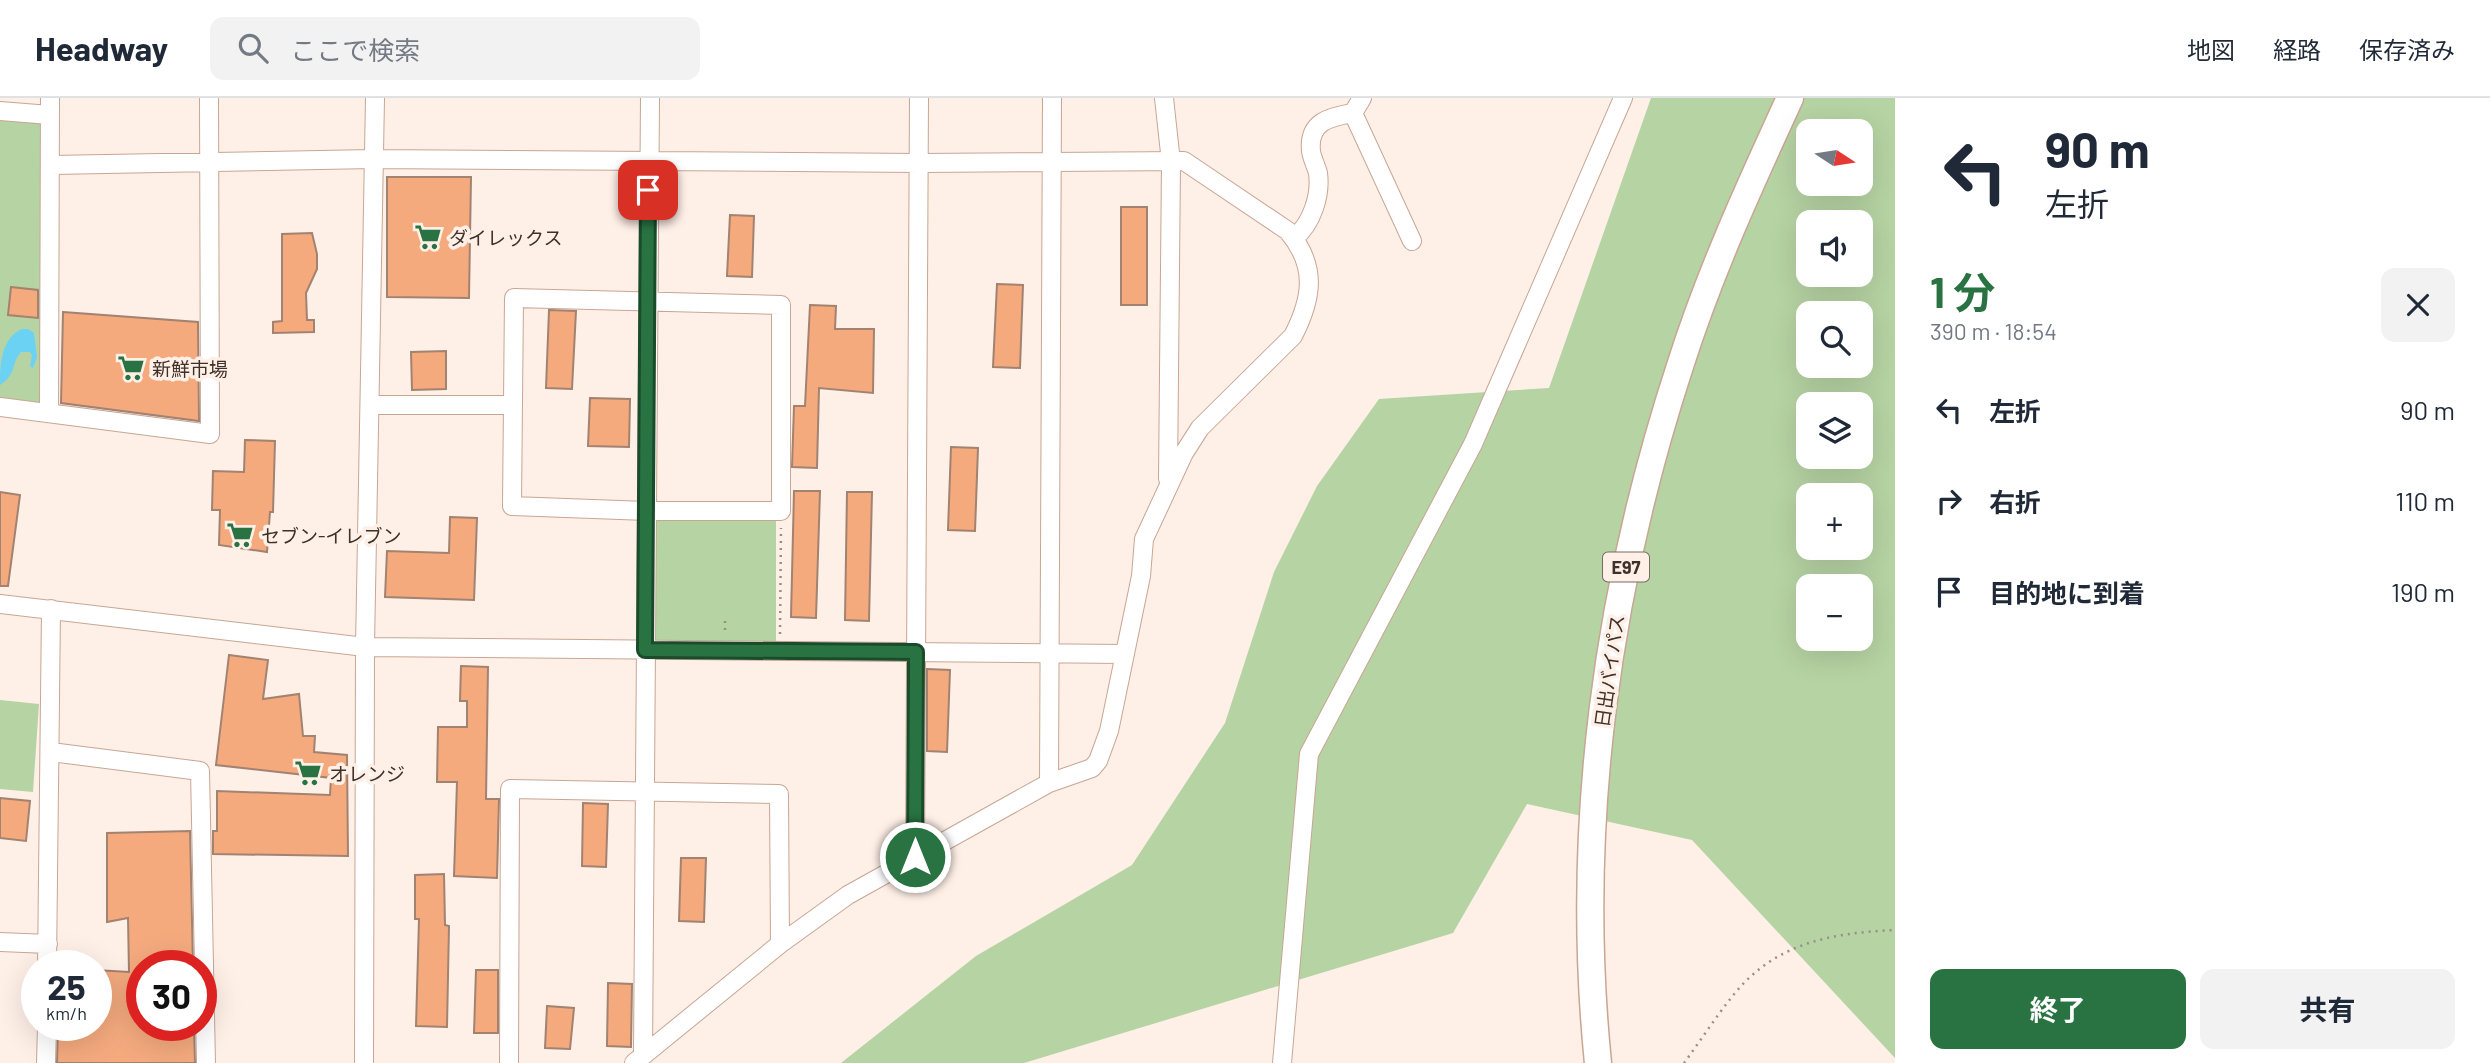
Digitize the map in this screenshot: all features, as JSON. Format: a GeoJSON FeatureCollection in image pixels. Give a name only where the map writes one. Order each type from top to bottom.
{"type":"FeatureCollection","features":[{"type":"Feature","properties":{"kind":"highway","name":"日出バイパス"},"geometry":{"type":"LineString","coordinates":[[1598,1063],[1590,941],[1591,826],[1604,688],[1622,585],[1649,470],[1681,362],[1718,259],[1790,98]]}},
{"type":"Feature","properties":{"kind":"highway"},"geometry":{"type":"LineString","coordinates":[[1584,1063],[1579,943],[1591,826]]}},
{"type":"Feature","properties":{"kind":"street"},"geometry":{"type":"LineString","coordinates":[[0,407],[210,434],[209,98]]}},
{"type":"Feature","properties":{"kind":"street"},"geometry":{"type":"LineString","coordinates":[[363,1063],[365,647],[375,98]]}},
{"type":"Feature","properties":{"kind":"street"},"geometry":{"type":"LineString","coordinates":[[638,1058],[646,792],[650,98]]}},
{"type":"Feature","properties":{"kind":"street"},"geometry":{"type":"LineString","coordinates":[[915,857],[919,98]]}},
{"type":"Feature","properties":{"kind":"street"},"geometry":{"type":"LineString","coordinates":[[1049,783],[1052,98]]}},
{"type":"Feature","properties":{"kind":"street"},"geometry":{"type":"LineString","coordinates":[[1164,98],[1171,162],[1168,489]]}},
{"type":"Feature","properties":{"kind":"street"},"geometry":{"type":"LineString","coordinates":[[1282,1063],[1309,754],[1473,444],[1622,98]]}},
{"type":"Feature","properties":{"kind":"street"},"geometry":{"type":"LineString","coordinates":[[0,111],[50,106],[48,413]]}},
{"type":"Feature","properties":{"kind":"street"},"geometry":{"type":"LineString","coordinates":[[1294,238],[1308,222],[1315,206],[1318,173],[1311,152],[1312,132],[1318,123],[1358,106],[1412,241]]}},
{"type":"Feature","properties":{"kind":"street"},"geometry":{"type":"LineString","coordinates":[[51,165],[373,159],[920,163],[1184,161],[1288,231],[1306,256],[1309,281],[1305,308],[1293,336],[1200,428],[1184,453],[1144,539],[1141,576],[1125,654],[1109,731],[1098,761],[1092,768],[1049,783],[848,895],[780,944],[638,1058]]}},
{"type":"Feature","properties":{"kind":"street"},"geometry":{"type":"LineString","coordinates":[[514,298],[647,302],[781,305],[781,511],[647,511],[512,506],[514,298]]}},
{"type":"Feature","properties":{"kind":"street"},"geometry":{"type":"LineString","coordinates":[[370,405],[513,405]]}},
{"type":"Feature","properties":{"kind":"street"},"geometry":{"type":"LineString","coordinates":[[0,604],[365,647],[1125,654]]}},
{"type":"Feature","properties":{"kind":"street"},"geometry":{"type":"LineString","coordinates":[[48,950],[51,609]]}},
{"type":"Feature","properties":{"kind":"street"},"geometry":{"type":"LineString","coordinates":[[51,752],[200,771],[206,1063]]}},
{"type":"Feature","properties":{"kind":"street"},"geometry":{"type":"LineString","coordinates":[[509,1063],[510,789],[779,794],[780,944]]}},
{"type":"Feature","properties":{"kind":"street"},"geometry":{"type":"LineString","coordinates":[[0,942],[48,944]]}},
{"type":"Feature","properties":{"kind":"street"},"geometry":{"type":"LineString","coordinates":[[46,1063],[47,1041]]}},
{"type":"Feature","properties":{"kind":"path"},"geometry":{"type":"LineString","coordinates":[[780,651],[781,511]]}},
{"type":"Feature","properties":{"kind":"path"},"geometry":{"type":"LineString","coordinates":[[1684,1063],[1736,992],[1760,968],[1784,951],[1815,940],[1861,932],[1895,930]]}},
{"type":"Feature","properties":{"kind":"green space"},"geometry":{"type":"Polygon","coordinates":[[[1651,98],[1895,98],[1895,1058],[1692,840],[1527,804],[1453,933],[1024,1063],[841,1063],[976,956],[1132,865],[1225,723],[1274,572],[1317,486],[1379,399],[1549,388],[1651,98]]]}},
{"type":"Feature","properties":{"kind":"green space"},"geometry":{"type":"Polygon","coordinates":[[[0,117],[45,120],[41,404],[0,399],[0,117]]]}},
{"type":"Feature","properties":{"kind":"green space"},"geometry":{"type":"Polygon","coordinates":[[[776,518],[776,641],[654,641],[654,519],[776,518]]]}},
{"type":"Feature","properties":{"kind":"green space"},"geometry":{"type":"Polygon","coordinates":[[[0,700],[39,704],[33,792],[0,789],[0,700]]]}},
{"type":"Feature","properties":{"kind":"water"},"geometry":{"type":"Polygon","coordinates":[[[22,329],[34,333],[37,357],[33,368],[30,366],[30,352],[21,352],[12,373],[0,385],[1,361],[6,345],[15,333],[22,329]]]}},
{"type":"Feature","properties":{"kind":"building","name":"ダイレックス"},"geometry":{"type":"Polygon","coordinates":[[[387,177],[471,177],[469,298],[387,297],[387,177]]]}},
{"type":"Feature","properties":{"kind":"building"},"geometry":{"type":"Polygon","coordinates":[[[1121,207],[1147,207],[1147,305],[1121,305],[1121,207]]]}},
{"type":"Feature","properties":{"kind":"building"},"geometry":{"type":"Polygon","coordinates":[[[730,215],[754,216],[752,277],[727,276],[730,215]]]}},
{"type":"Feature","properties":{"kind":"building"},"geometry":{"type":"Polygon","coordinates":[[[312,233],[317,269],[306,293],[307,320],[314,320],[314,332],[273,333],[273,322],[282,321],[282,234],[312,233]]]}},
{"type":"Feature","properties":{"kind":"building"},"geometry":{"type":"Polygon","coordinates":[[[997,284],[1023,285],[1020,368],[993,367],[997,284]]]}},
{"type":"Feature","properties":{"kind":"building"},"geometry":{"type":"Polygon","coordinates":[[[11,287],[38,290],[38,318],[8,315],[11,287]]]}},
{"type":"Feature","properties":{"kind":"building"},"geometry":{"type":"Polygon","coordinates":[[[810,305],[836,306],[835,329],[874,329],[873,393],[819,388],[817,468],[792,467],[794,406],[805,406],[810,305]]]}},
{"type":"Feature","properties":{"kind":"building"},"geometry":{"type":"Polygon","coordinates":[[[549,310],[576,311],[572,389],[546,388],[549,310]]]}},
{"type":"Feature","properties":{"kind":"building","name":"新鮮市場"},"geometry":{"type":"Polygon","coordinates":[[[63,312],[198,322],[199,421],[61,403],[63,312]]]}},
{"type":"Feature","properties":{"kind":"building"},"geometry":{"type":"Polygon","coordinates":[[[446,351],[446,389],[412,390],[411,352],[446,351]]]}},
{"type":"Feature","properties":{"kind":"building"},"geometry":{"type":"Polygon","coordinates":[[[590,398],[630,399],[629,447],[588,446],[590,398]]]}},
{"type":"Feature","properties":{"kind":"building"},"geometry":{"type":"Polygon","coordinates":[[[245,440],[275,441],[273,512],[270,512],[267,552],[219,545],[220,510],[212,510],[213,471],[244,472],[245,440]]]}},
{"type":"Feature","properties":{"kind":"building"},"geometry":{"type":"Polygon","coordinates":[[[951,447],[978,448],[975,531],[948,530],[951,447]]]}},
{"type":"Feature","properties":{"kind":"building"},"geometry":{"type":"Polygon","coordinates":[[[794,491],[820,491],[816,618],[791,617],[794,491]]]}},
{"type":"Feature","properties":{"kind":"building"},"geometry":{"type":"Polygon","coordinates":[[[0,492],[20,495],[8,586],[0,586],[0,492]]]}},
{"type":"Feature","properties":{"kind":"building"},"geometry":{"type":"Polygon","coordinates":[[[847,492],[872,492],[869,621],[845,620],[847,492]]]}},
{"type":"Feature","properties":{"kind":"building"},"geometry":{"type":"Polygon","coordinates":[[[450,517],[477,518],[474,600],[385,597],[387,551],[449,553],[450,517]]]}},
{"type":"Feature","properties":{"kind":"building","name":"オレンジ"},"geometry":{"type":"Polygon","coordinates":[[[229,655],[268,660],[263,699],[299,694],[303,736],[315,736],[314,752],[347,755],[348,856],[213,854],[213,831],[217,831],[217,791],[330,795],[331,778],[216,765],[229,655]]]}},
{"type":"Feature","properties":{"kind":"building"},"geometry":{"type":"Polygon","coordinates":[[[461,666],[488,667],[486,799],[499,799],[497,878],[454,876],[457,782],[437,782],[438,727],[467,727],[467,701],[460,701],[461,666]]]}},
{"type":"Feature","properties":{"kind":"building"},"geometry":{"type":"Polygon","coordinates":[[[927,669],[950,670],[947,752],[927,751],[927,669]]]}},
{"type":"Feature","properties":{"kind":"building"},"geometry":{"type":"Polygon","coordinates":[[[0,798],[30,801],[26,841],[0,838],[0,798]]]}},
{"type":"Feature","properties":{"kind":"building"},"geometry":{"type":"Polygon","coordinates":[[[583,803],[608,804],[606,867],[582,866],[583,803]]]}},
{"type":"Feature","properties":{"kind":"building"},"geometry":{"type":"Polygon","coordinates":[[[190,831],[193,950],[129,950],[128,918],[107,922],[107,833],[190,831]]]}},
{"type":"Feature","properties":{"kind":"building"},"geometry":{"type":"Polygon","coordinates":[[[681,858],[706,858],[704,922],[679,921],[681,858]]]}},
{"type":"Feature","properties":{"kind":"building"},"geometry":{"type":"Polygon","coordinates":[[[444,874],[445,925],[449,926],[447,1027],[416,1026],[419,919],[415,919],[415,875],[444,874]]]}},
{"type":"Feature","properties":{"kind":"building"},"geometry":{"type":"Polygon","coordinates":[[[476,970],[498,970],[498,1033],[474,1033],[476,970]]]}},
{"type":"Feature","properties":{"kind":"building"},"geometry":{"type":"Polygon","coordinates":[[[112,971],[126,972],[126,1041],[194,1041],[195,1063],[57,1063],[58,1041],[112,1041],[112,971]]]}},
{"type":"Feature","properties":{"kind":"building"},"geometry":{"type":"Polygon","coordinates":[[[608,983],[632,984],[631,1047],[607,1046],[608,983]]]}},
{"type":"Feature","properties":{"kind":"building"},"geometry":{"type":"Polygon","coordinates":[[[547,1006],[574,1008],[570,1049],[545,1048],[547,1006]]]}},
{"type":"Feature","properties":{"kind":"place","name":"ダイレックス"},"geometry":{"type":"Point","coordinates":[428,237]}},
{"type":"Feature","properties":{"kind":"place","name":"新鮮市場"},"geometry":{"type":"Point","coordinates":[131,368]}},
{"type":"Feature","properties":{"kind":"place","name":"セブン-イレブン"},"geometry":{"type":"Point","coordinates":[240,535]}},
{"type":"Feature","properties":{"kind":"place","name":"オレンジ"},"geometry":{"type":"Point","coordinates":[308,773]}},
{"type":"Feature","properties":{"kind":"route"},"geometry":{"type":"LineString","coordinates":[[648,190],[645,650],[916,652],[915,857]]}}]}
